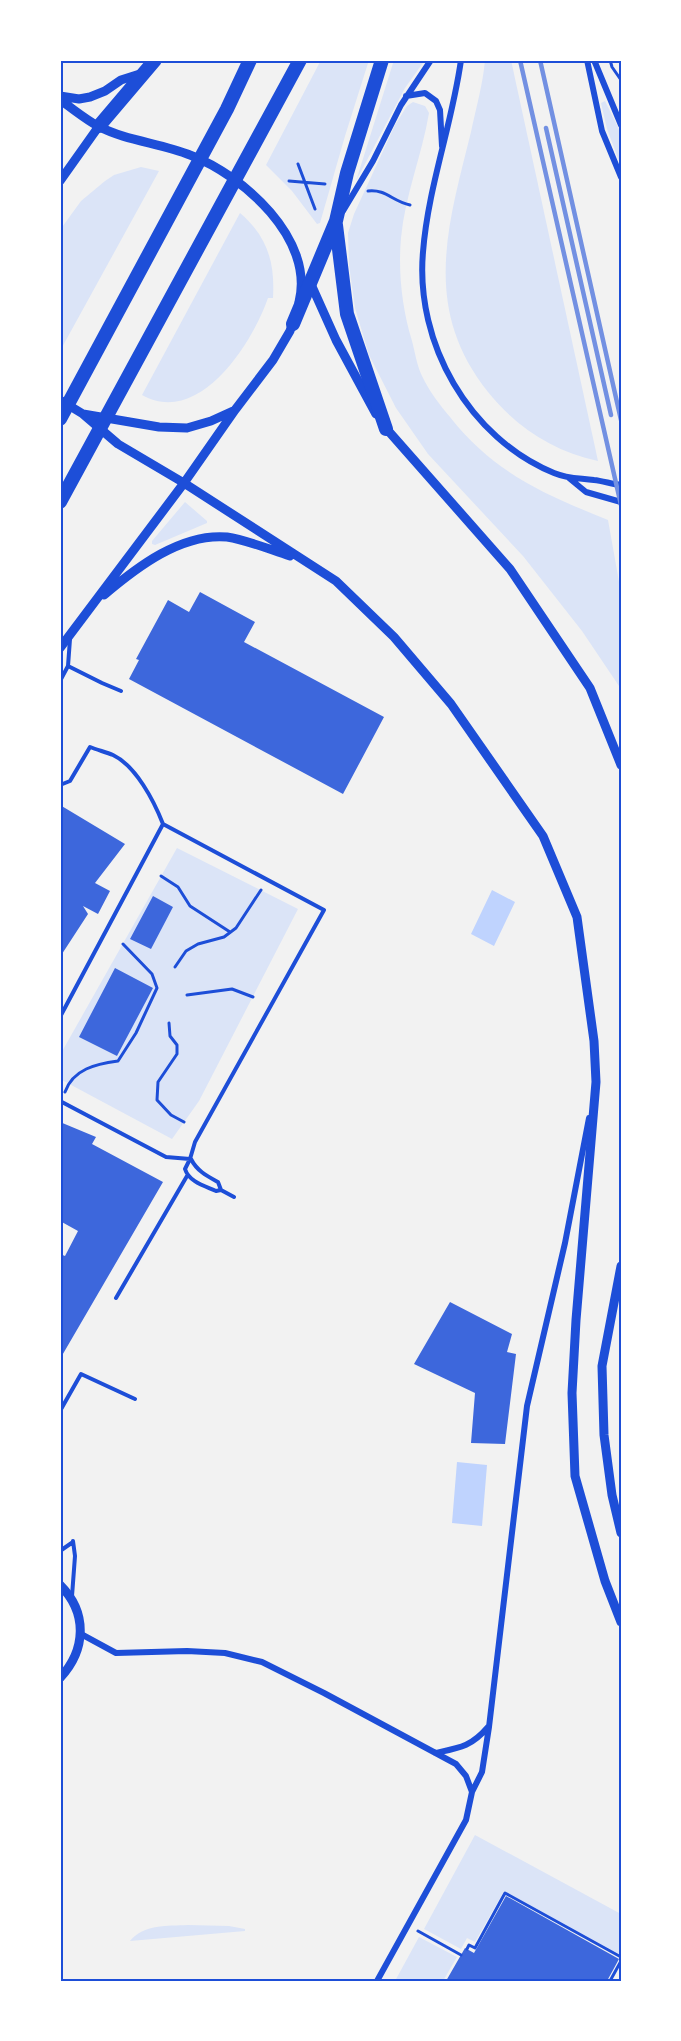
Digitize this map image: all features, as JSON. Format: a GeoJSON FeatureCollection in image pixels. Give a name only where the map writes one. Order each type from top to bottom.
{"type":"FeatureCollection","features":[{"type":"Feature","properties":{"kind":"highway"},"geometry":{"type":"LineString","coordinates":[[99,126],[145,67],[155,60]]}},
{"type":"Feature","properties":{"kind":"highway"},"geometry":{"type":"LineString","coordinates":[[60,418],[227,109],[250,60]]}},
{"type":"Feature","properties":{"kind":"highway"},"geometry":{"type":"LineString","coordinates":[[60,502],[300,60]]}},
{"type":"Feature","properties":{"kind":"highway"},"geometry":{"type":"LineString","coordinates":[[293,324],[336,221],[347,173],[382,60]]}},
{"type":"Feature","properties":{"kind":"highway"},"geometry":{"type":"LineString","coordinates":[[336,221],[347,314],[386,429]]}},
{"type":"Feature","properties":{"kind":"street"},"geometry":{"type":"LineString","coordinates":[[336,221],[373,160],[406,96],[431,60]]}},
{"type":"Feature","properties":{"kind":"street"},"geometry":{"type":"LineString","coordinates":[[461,60],[429,209],[423,251],[422,273],[426,312],[439,355],[471,408],[499,438],[531,462],[568,478],[586,492],[621,502]]}},
{"type":"Feature","properties":{"kind":"street"},"geometry":{"type":"LineString","coordinates":[[587,60],[602,131],[621,177]]}},
{"type":"Feature","properties":{"kind":"street"},"geometry":{"type":"LineString","coordinates":[[594,60],[621,125]]}},
{"type":"Feature","properties":{"kind":"street"},"geometry":{"type":"LineString","coordinates":[[60,98],[90,97],[105,91],[145,67]]}},
{"type":"Feature","properties":{"kind":"street"},"geometry":{"type":"LineString","coordinates":[[406,96],[425,93],[436,101],[440,110],[442,155]]}},
{"type":"Feature","properties":{"kind":"street"},"geometry":{"type":"LineString","coordinates":[[60,98],[99,126],[159,147],[189,154],[215,166],[253,195],[273,214],[294,247],[336,340],[375,413],[386,429],[510,569],[590,688],[621,765]]}},
{"type":"Feature","properties":{"kind":"street"},"geometry":{"type":"LineString","coordinates":[[609,99],[621,110]]}},
{"type":"Feature","properties":{"kind":"street"},"geometry":{"type":"LineString","coordinates":[[60,182],[99,126]]}},
{"type":"Feature","properties":{"kind":"street"},"geometry":{"type":"LineString","coordinates":[[60,648],[273,360],[293,324],[300,297],[300,276],[294,247]]}},
{"type":"Feature","properties":{"kind":"street"},"geometry":{"type":"LineString","coordinates":[[60,400],[83,414],[118,444],[184,483],[336,581],[394,636],[451,704],[543,836],[577,917],[594,1041],[596,1082],[572,1393],[575,1476],[605,1581],[621,1622]]}},
{"type":"Feature","properties":{"kind":"street"},"geometry":{"type":"LineString","coordinates":[[83,414],[159,427],[187,428],[211,422],[235,410]]}},
{"type":"Feature","properties":{"kind":"street"},"geometry":{"type":"LineString","coordinates":[[568,478],[621,485]]}},
{"type":"Feature","properties":{"kind":"street"},"geometry":{"type":"LineString","coordinates":[[88,609],[131,572],[172,548],[203,538],[227,537],[302,560]]}},
{"type":"Feature","properties":{"kind":"street"},"geometry":{"type":"LineString","coordinates":[[377,1981],[466,1820],[472,1792],[482,1772],[527,1406],[565,1243],[596,1082]]}},
{"type":"Feature","properties":{"kind":"street"},"geometry":{"type":"LineString","coordinates":[[621,1266],[603,1366],[604,1435],[612,1496],[621,1533]]}},
{"type":"Feature","properties":{"kind":"street"},"geometry":{"type":"LineString","coordinates":[[60,1585],[78,1611],[81,1634],[76,1656],[60,1678]]}},
{"type":"Feature","properties":{"kind":"street"},"geometry":{"type":"LineString","coordinates":[[81,1634],[116,1653],[187,1651],[225,1653],[262,1662],[456,1764],[466,1776],[472,1792]]}},
{"type":"Feature","properties":{"kind":"street"},"geometry":{"type":"LineString","coordinates":[[434,1753],[472,1743],[489,1727]]}},
{"type":"Feature","properties":{"kind":"lane"},"geometry":{"type":"LineString","coordinates":[[60,681],[68,666],[70,633]]}},
{"type":"Feature","properties":{"kind":"lane"},"geometry":{"type":"LineString","coordinates":[[68,666],[121,691]]}},
{"type":"Feature","properties":{"kind":"lane"},"geometry":{"type":"LineString","coordinates":[[60,785],[70,781],[90,747],[114,756],[130,768],[156,805],[162,824],[324,910],[195,1142],[185,1169],[187,1176],[210,1189],[221,1190],[234,1197]]}},
{"type":"Feature","properties":{"kind":"lane"},"geometry":{"type":"LineString","coordinates":[[60,1017],[162,824]]}},
{"type":"Feature","properties":{"kind":"lane"},"geometry":{"type":"LineString","coordinates":[[60,1101],[166,1157],[190,1159]]}},
{"type":"Feature","properties":{"kind":"lane"},"geometry":{"type":"LineString","coordinates":[[190,1159],[202,1173],[218,1182],[221,1190]]}},
{"type":"Feature","properties":{"kind":"lane"},"geometry":{"type":"LineString","coordinates":[[116,1298],[187,1176]]}},
{"type":"Feature","properties":{"kind":"lane"},"geometry":{"type":"LineString","coordinates":[[60,1411],[81,1374],[135,1399]]}},
{"type":"Feature","properties":{"kind":"lane"},"geometry":{"type":"LineString","coordinates":[[60,1551],[73,1541],[75,1556],[72,1600]]}},
{"type":"Feature","properties":{"kind":"path"},"geometry":{"type":"LineString","coordinates":[[610,60],[621,80]]}},
{"type":"Feature","properties":{"kind":"path"},"geometry":{"type":"LineString","coordinates":[[298,164],[315,209]]}},
{"type":"Feature","properties":{"kind":"path"},"geometry":{"type":"LineString","coordinates":[[289,181],[324,184]]}},
{"type":"Feature","properties":{"kind":"path"},"geometry":{"type":"LineString","coordinates":[[367,191],[377,190],[396,201],[410,205]]}},
{"type":"Feature","properties":{"kind":"path"},"geometry":{"type":"LineString","coordinates":[[161,876],[178,887],[190,906],[230,932]]}},
{"type":"Feature","properties":{"kind":"path"},"geometry":{"type":"LineString","coordinates":[[175,967],[186,951],[198,944],[224,937],[236,928],[261,890]]}},
{"type":"Feature","properties":{"kind":"path"},"geometry":{"type":"LineString","coordinates":[[65,1093],[68,1083],[78,1074],[94,1065],[118,1061],[136,1033],[157,987],[152,974],[123,944]]}},
{"type":"Feature","properties":{"kind":"path"},"geometry":{"type":"LineString","coordinates":[[188,995],[232,989],[253,997]]}},
{"type":"Feature","properties":{"kind":"path"},"geometry":{"type":"LineString","coordinates":[[169,1023],[170,1036],[177,1045],[177,1054],[158,1082],[157,1100],[171,1114],[184,1122]]}},
{"type":"Feature","properties":{"kind":"path"},"geometry":{"type":"LineString","coordinates":[[467,1949],[469,1945],[475,1948],[505,1893],[621,1959],[610,1981]]}},
{"type":"Feature","properties":{"kind":"path"},"geometry":{"type":"LineString","coordinates":[[418,1931],[461,1955]]}},
{"type":"Feature","properties":{"kind":"shaded area"},"geometry":{"type":"Polygon","coordinates":[[[321,60],[369,60],[320,223],[317,224],[292,191],[266,165],[321,60]]]}},
{"type":"Feature","properties":{"kind":"shaded area"},"geometry":{"type":"Polygon","coordinates":[[[394,60],[425,60],[405,88],[356,181],[394,60]]]}},
{"type":"Feature","properties":{"kind":"shaded area"},"geometry":{"type":"Polygon","coordinates":[[[485,60],[511,60],[598,461],[551,444],[511,417],[488,392],[467,361],[454,329],[447,297],[446,265],[449,233],[485,60]]]}},
{"type":"Feature","properties":{"kind":"shaded area"},"geometry":{"type":"Polygon","coordinates":[[[605,101],[621,133],[621,166],[607,129],[601,103],[605,101]]]}},
{"type":"Feature","properties":{"kind":"shaded area"},"geometry":{"type":"Polygon","coordinates":[[[413,102],[425,106],[429,113],[406,206],[400,264],[406,316],[419,368],[439,403],[484,453],[541,491],[608,520],[621,593],[621,685],[619,686],[582,631],[523,556],[428,454],[396,408],[369,355],[355,308],[349,265],[348,233],[354,214],[395,125],[407,106],[413,102]]]}},
{"type":"Feature","properties":{"kind":"shaded area"},"geometry":{"type":"Polygon","coordinates":[[[141,167],[159,171],[60,351],[60,230],[81,201],[105,181],[114,175],[141,167]]]}},
{"type":"Feature","properties":{"kind":"shaded area"},"geometry":{"type":"Polygon","coordinates":[[[240,213],[257,231],[268,251],[273,273],[273,298],[268,298],[250,337],[236,357],[220,376],[203,390],[183,400],[163,402],[142,395],[240,213]]]}},
{"type":"Feature","properties":{"kind":"shaded area"},"geometry":{"type":"Polygon","coordinates":[[[185,502],[207,523],[155,545],[152,544],[152,541],[185,502]]]}},
{"type":"Feature","properties":{"kind":"shaded area"},"geometry":{"type":"Polygon","coordinates":[[[177,848],[298,909],[199,1101],[172,1139],[60,1079],[60,1055],[177,848]]]}},
{"type":"Feature","properties":{"kind":"shaded area"},"geometry":{"type":"Polygon","coordinates":[[[475,1835],[621,1914],[621,1955],[504,1891],[475,1942],[467,1938],[461,1949],[424,1929],[475,1835]]]}},
{"type":"Feature","properties":{"kind":"shaded area"},"geometry":{"type":"Polygon","coordinates":[[[188,1925],[229,1926],[245,1929],[245,1931],[130,1941],[142,1931],[149,1929],[188,1925]]]}},
{"type":"Feature","properties":{"kind":"shaded area"},"geometry":{"type":"Polygon","coordinates":[[[419,1937],[457,1957],[443,1981],[395,1981],[419,1937]]]}},
{"type":"Feature","properties":{"kind":"water"},"geometry":{"type":"Polygon","coordinates":[[[492,890],[515,902],[494,946],[471,934],[492,890]]]}},
{"type":"Feature","properties":{"kind":"water"},"geometry":{"type":"Polygon","coordinates":[[[457,1462],[487,1465],[482,1526],[452,1523],[457,1462]]]}},
{"type":"Feature","properties":{"kind":"building"},"geometry":{"type":"Polygon","coordinates":[[[200,592],[255,622],[244,642],[384,717],[343,794],[129,679],[139,660],[136,659],[168,600],[189,612],[200,592]]]}},
{"type":"Feature","properties":{"kind":"building"},"geometry":{"type":"Polygon","coordinates":[[[60,805],[125,844],[95,883],[110,891],[98,914],[83,906],[88,914],[60,957],[60,805]]]}},
{"type":"Feature","properties":{"kind":"building"},"geometry":{"type":"Polygon","coordinates":[[[153,896],[173,907],[151,949],[130,939],[153,896]]]}},
{"type":"Feature","properties":{"kind":"building"},"geometry":{"type":"Polygon","coordinates":[[[115,968],[153,988],[117,1056],[79,1037],[115,968]]]}},
{"type":"Feature","properties":{"kind":"building"},"geometry":{"type":"Polygon","coordinates":[[[60,1122],[96,1137],[92,1144],[163,1182],[60,1359],[60,1254],[65,1256],[78,1231],[60,1221],[60,1122]]]}},
{"type":"Feature","properties":{"kind":"building"},"geometry":{"type":"Polygon","coordinates":[[[450,1302],[512,1334],[507,1352],[516,1354],[505,1444],[471,1443],[475,1393],[414,1364],[450,1302]]]}},
{"type":"Feature","properties":{"kind":"building"},"geometry":{"type":"Polygon","coordinates":[[[506,1896],[619,1959],[607,1981],[446,1981],[465,1948],[474,1953],[506,1896]]]}},
{"type":"Feature","properties":{"kind":"railway"},"geometry":{"type":"LineString","coordinates":[[520,60],[621,505]]}},
{"type":"Feature","properties":{"kind":"railway"},"geometry":{"type":"LineString","coordinates":[[540,60],[621,420]]}},
{"type":"Feature","properties":{"kind":"railway"},"geometry":{"type":"LineString","coordinates":[[546,128],[611,415]]}}]}
